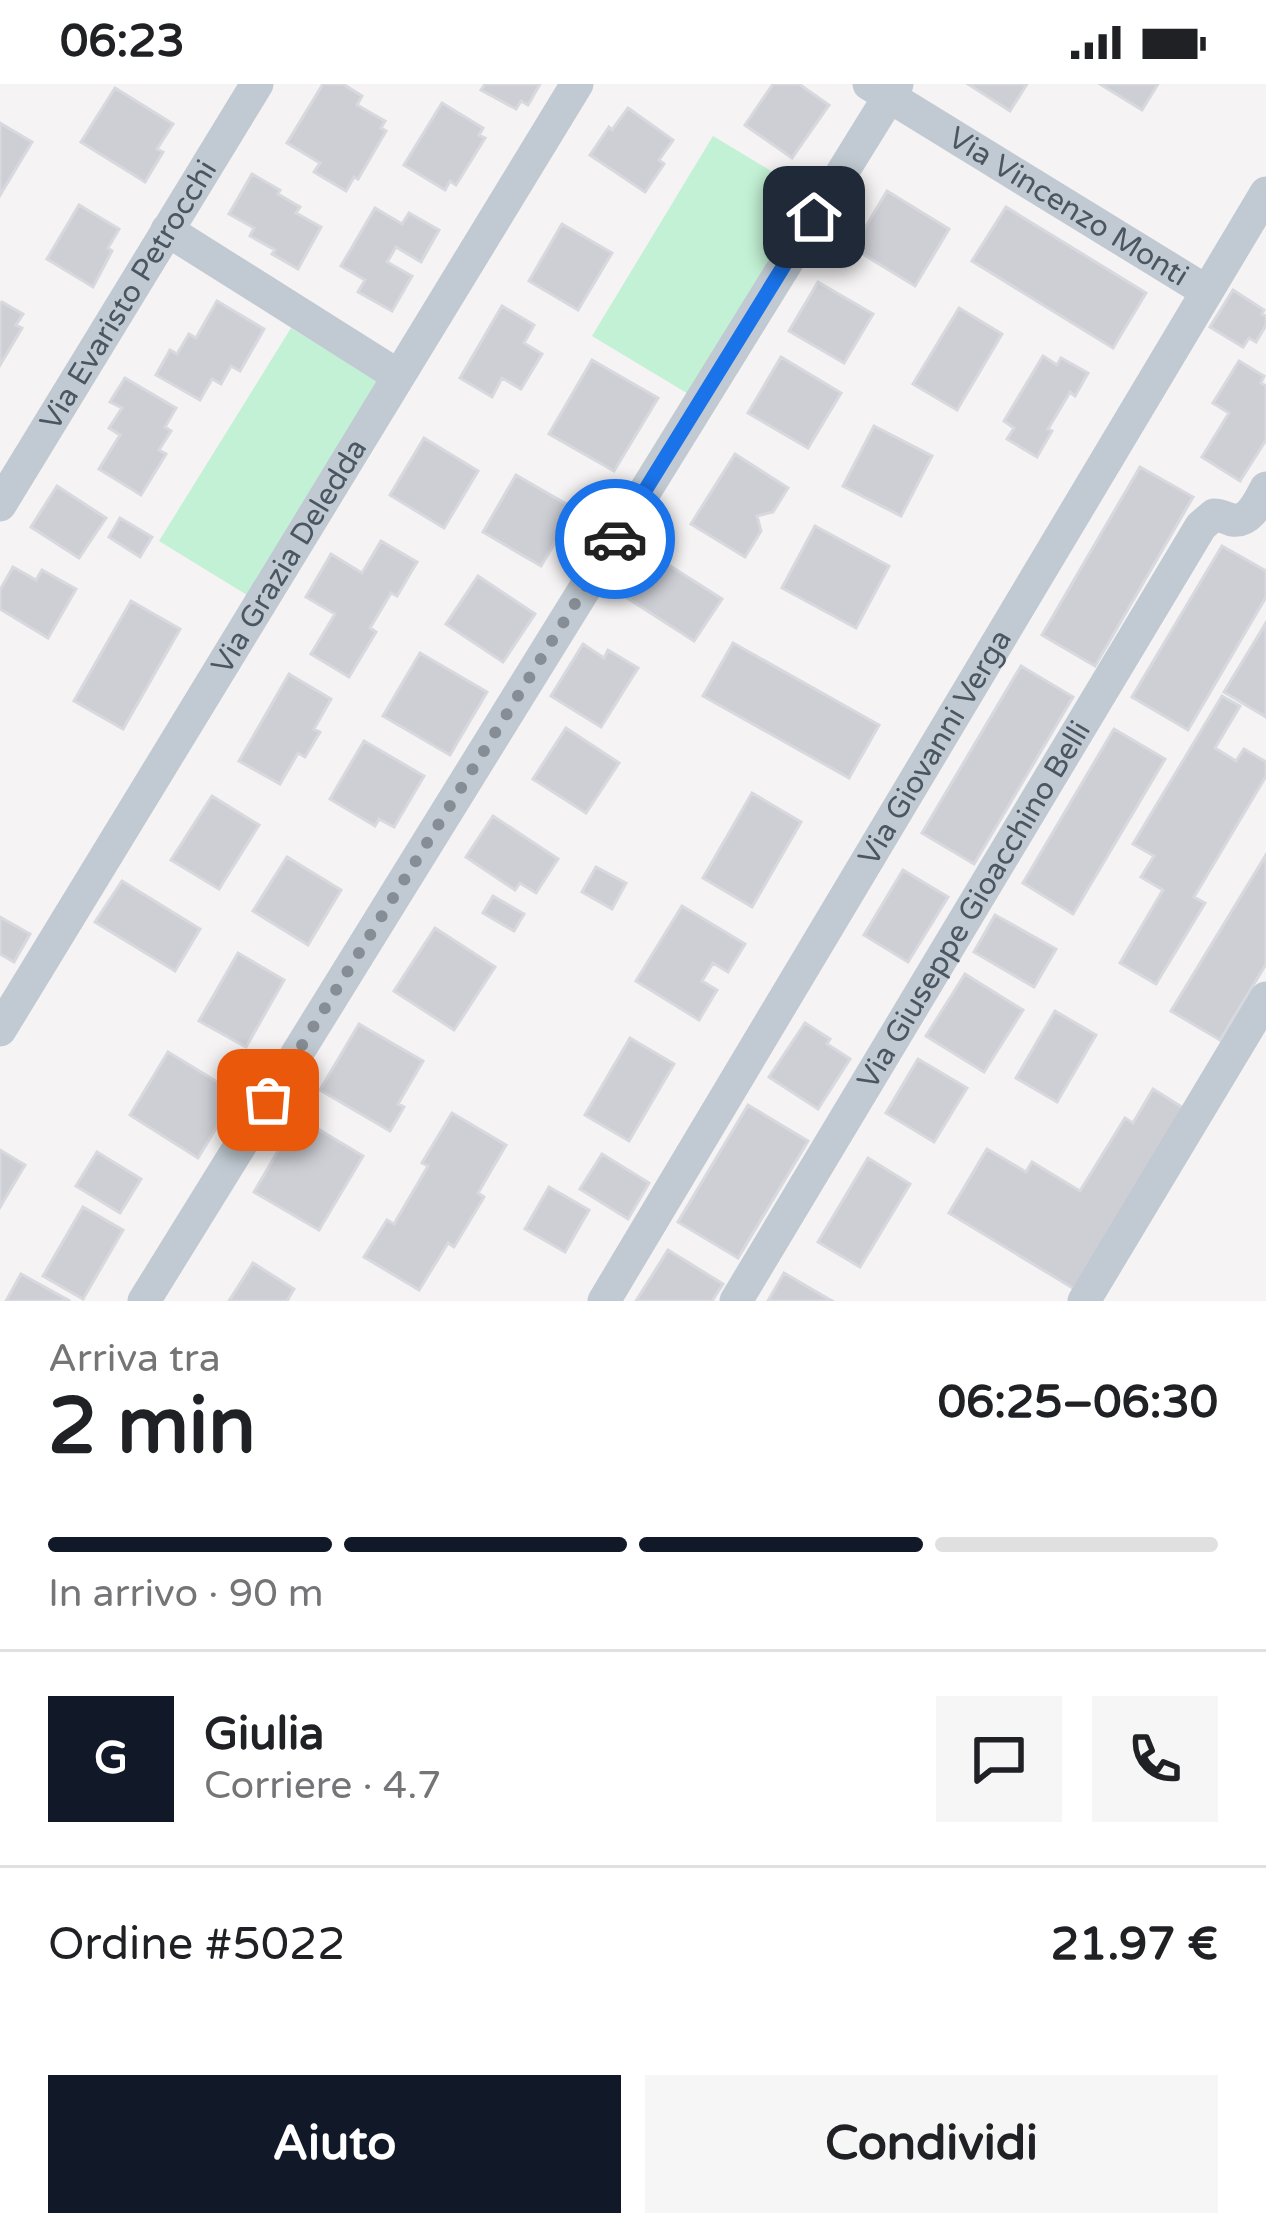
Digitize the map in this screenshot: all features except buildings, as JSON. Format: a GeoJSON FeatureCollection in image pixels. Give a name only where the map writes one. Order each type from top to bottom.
{"type":"FeatureCollection","features":[{"type":"Feature","properties":{"kind":"street","name":"Via Evaristo Petrocchi"},"geometry":{"type":"LineString","coordinates":[[0,505],[257,84]]}},
{"type":"Feature","properties":{"kind":"street","name":"Via Grazia Deledda"},"geometry":{"type":"LineString","coordinates":[[0,1030],[577,84]]}},
{"type":"Feature","properties":{"kind":"street"},"geometry":{"type":"LineString","coordinates":[[143,1301],[885,88]]}},
{"type":"Feature","properties":{"kind":"street","name":"Via Vincenzo Monti"},"geometry":{"type":"LineString","coordinates":[[885,88],[1206,291]]}},
{"type":"Feature","properties":{"kind":"street","name":"Via Giovanni Verga"},"geometry":{"type":"LineString","coordinates":[[604,1301],[1266,193]]}},
{"type":"Feature","properties":{"kind":"street"},"geometry":{"type":"LineString","coordinates":[[167,230],[397,375]]}},
{"type":"Feature","properties":{"kind":"street","name":"Via Giuseppe Gioacchino Belli"},"geometry":{"type":"LineString","coordinates":[[736,1301],[1201,526],[1214,514],[1244,518],[1266,488]]}},
{"type":"Feature","properties":{"kind":"street"},"geometry":{"type":"LineString","coordinates":[[1084,1301],[1266,998]]}},
{"type":"Feature","properties":{"kind":"green space"},"geometry":{"type":"Polygon","coordinates":[[[713,136],[811,195],[690,395],[592,336],[713,136]]]}},
{"type":"Feature","properties":{"kind":"green space"},"geometry":{"type":"Polygon","coordinates":[[[291,328],[379,382],[247,595],[159,541],[291,328]]]}},
{"type":"Feature","properties":{"kind":"way so far"},"geometry":{"type":"LineString","coordinates":[[268,1100],[615,539]]}},
{"type":"Feature","properties":{"kind":"route"},"geometry":{"type":"LineString","coordinates":[[615,539],[814,217]]}}]}
